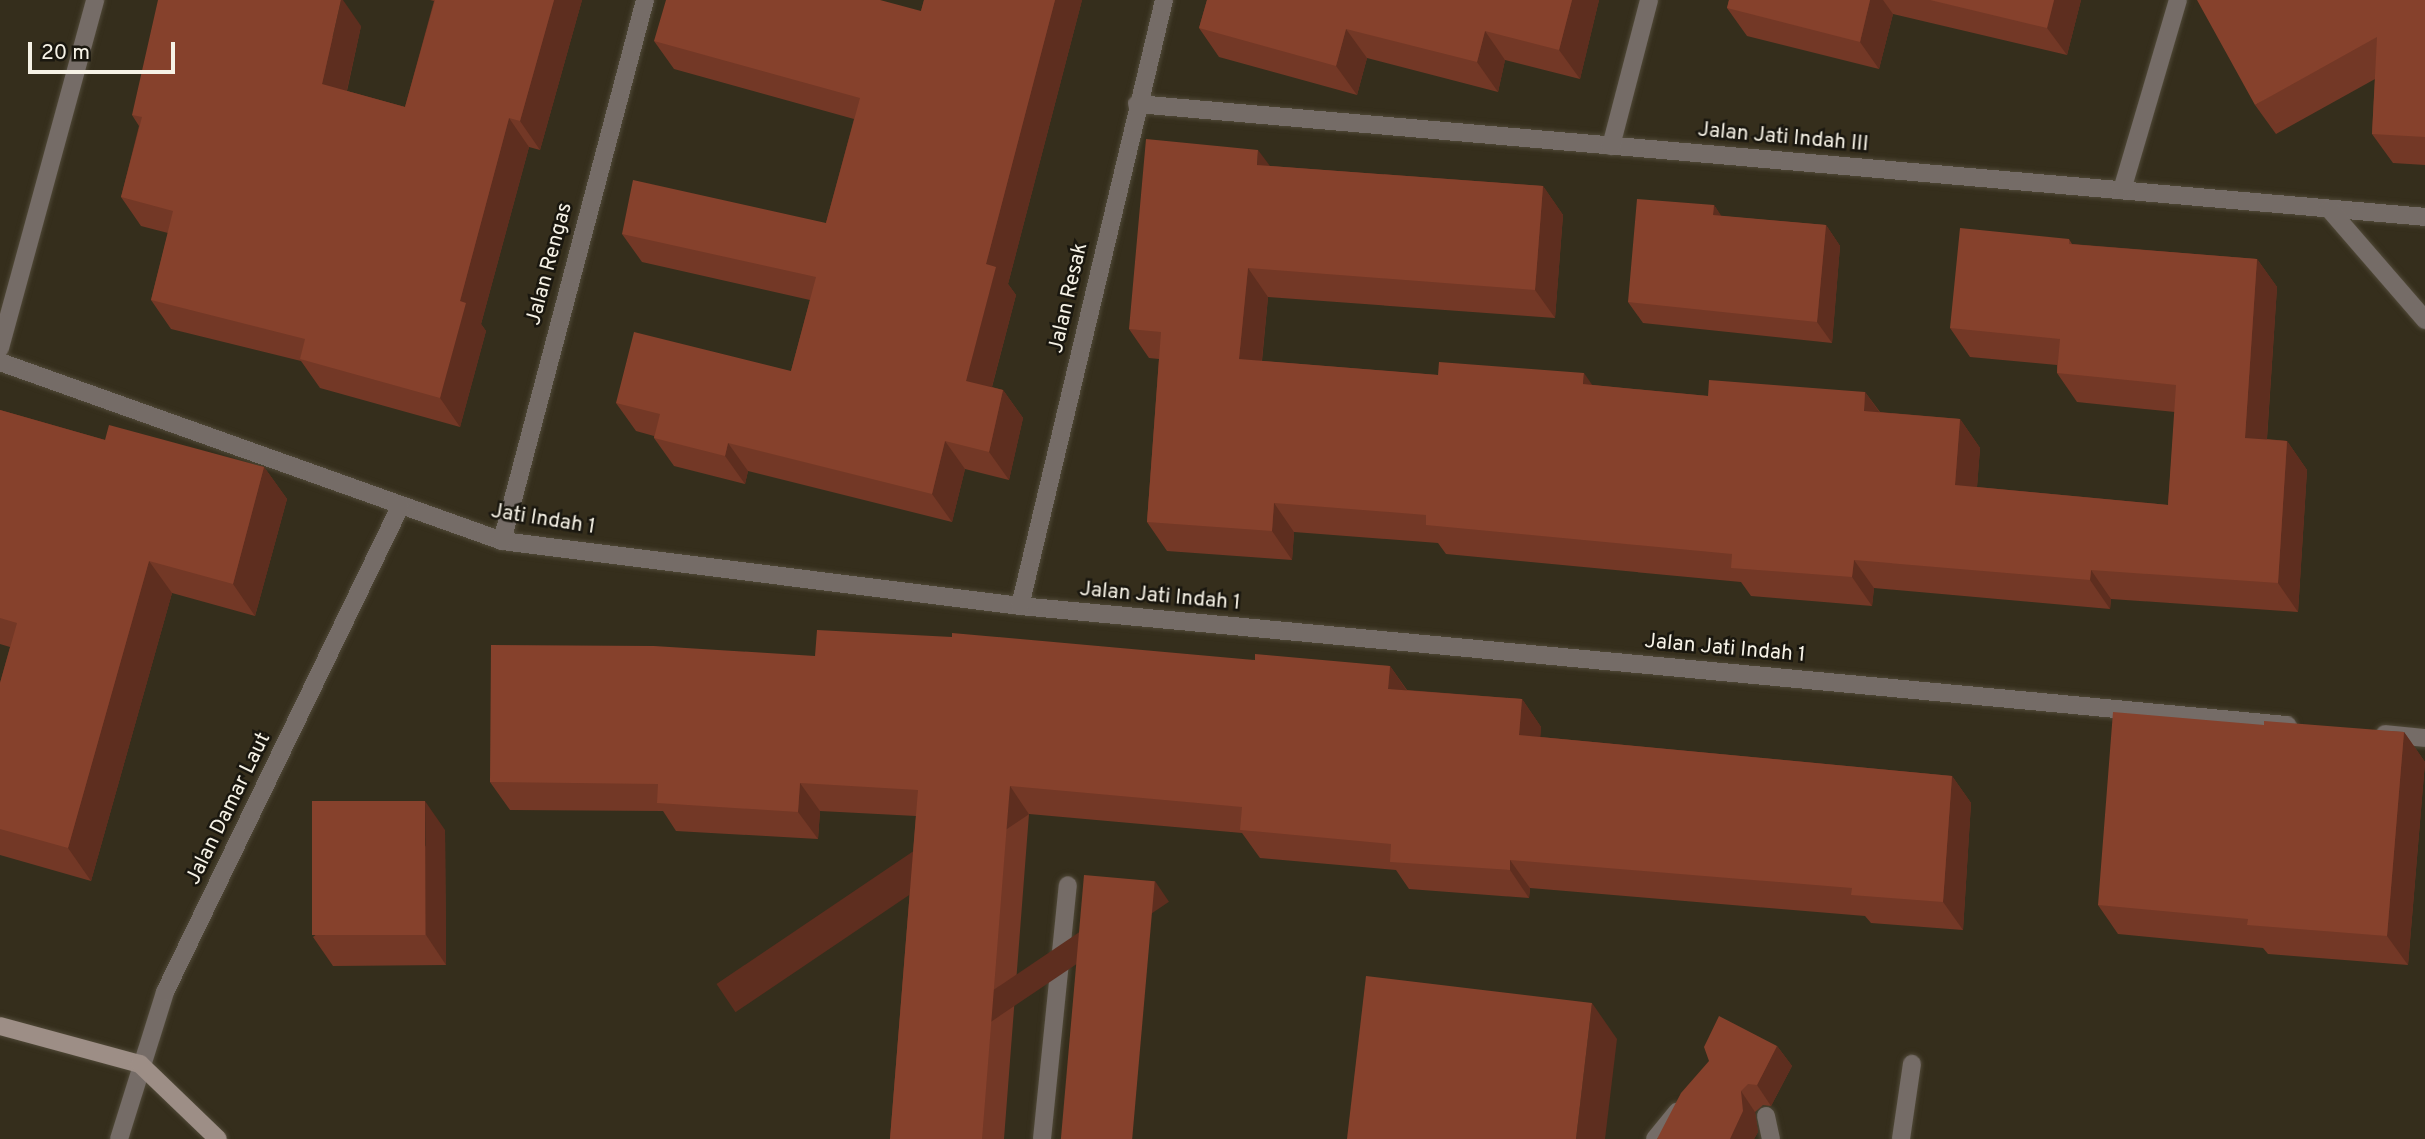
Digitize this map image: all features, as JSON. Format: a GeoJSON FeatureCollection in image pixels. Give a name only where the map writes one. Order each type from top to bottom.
{"type":"FeatureCollection","features":[{"type":"Feature","properties":{"kind":"main road"},"geometry":{"type":"LineString","coordinates":[[0,1026],[139,1063],[218,1139]]}},
{"type":"Feature","properties":{"kind":"street"},"geometry":{"type":"LineString","coordinates":[[0,348],[95,0]]}},
{"type":"Feature","properties":{"kind":"street","name":"Jalan Rengas"},"geometry":{"type":"LineString","coordinates":[[502,541],[645,0]]}},
{"type":"Feature","properties":{"kind":"street","name":"Jalan Resak"},"geometry":{"type":"LineString","coordinates":[[1020,606],[1137,103],[1164,0]]}},
{"type":"Feature","properties":{"kind":"street"},"geometry":{"type":"LineString","coordinates":[[1611,146],[1649,0]]}},
{"type":"Feature","properties":{"kind":"street"},"geometry":{"type":"LineString","coordinates":[[2122,190],[2178,0]]}},
{"type":"Feature","properties":{"kind":"street","name":"Jalan Jati Indah III"},"geometry":{"type":"LineString","coordinates":[[1137,103],[2425,217]]}},
{"type":"Feature","properties":{"kind":"street"},"geometry":{"type":"LineString","coordinates":[[2329,208],[2425,320]]}},
{"type":"Feature","properties":{"kind":"street","name":"Jati Indah 1"},"geometry":{"type":"LineString","coordinates":[[0,362],[400,507],[502,541],[1020,606]]}},
{"type":"Feature","properties":{"kind":"street","name":"Jalan Damar Laut"},"geometry":{"type":"LineString","coordinates":[[119,1139],[139,1063],[165,992],[400,507]]}},
{"type":"Feature","properties":{"kind":"street","name":"Jalan Jati Indah 1"},"geometry":{"type":"LineString","coordinates":[[1020,606],[2300,726]]}},
{"type":"Feature","properties":{"kind":"street"},"geometry":{"type":"LineString","coordinates":[[2369,733],[2425,738]]}},
{"type":"Feature","properties":{"kind":"street"},"geometry":{"type":"LineString","coordinates":[[1042,1139],[1068,885]]}},
{"type":"Feature","properties":{"kind":"street"},"geometry":{"type":"LineString","coordinates":[[1901,1139],[1912,1065]]}},
{"type":"Feature","properties":{"kind":"street"},"geometry":{"type":"LineString","coordinates":[[1655,1139],[1689,1101]]}},
{"type":"Feature","properties":{"kind":"street"},"geometry":{"type":"LineString","coordinates":[[1766,1116],[1771,1139]]}},
{"type":"Feature","properties":{"kind":"building"},"geometry":{"type":"Polygon","coordinates":[[[158,0],[341,0],[322,84],[405,107],[435,0],[554,0],[520,121],[509,118],[460,301],[466,303],[440,398],[300,359],[305,339],[151,300],[173,211],[121,197],[142,117],[132,115],[158,0]]]}},
{"type":"Feature","properties":{"kind":"building"},"geometry":{"type":"Polygon","coordinates":[[[666,0],[880,0],[921,11],[924,0],[1055,0],[986,264],[996,267],[966,381],[1003,390],[989,452],[945,441],[932,494],[728,443],[725,456],[654,438],[660,414],[616,403],[634,332],[791,371],[816,277],[622,234],[633,180],[826,223],[860,98],[654,41],[666,0]]]}},
{"type":"Feature","properties":{"kind":"building"},"geometry":{"type":"Polygon","coordinates":[[[1207,0],[1572,0],[1559,50],[1485,31],[1477,62],[1346,29],[1336,66],[1199,28],[1207,0]]]}},
{"type":"Feature","properties":{"kind":"building"},"geometry":{"type":"Polygon","coordinates":[[[1729,0],[1870,0],[1860,42],[1727,8],[1729,0]]]}},
{"type":"Feature","properties":{"kind":"building"},"geometry":{"type":"Polygon","coordinates":[[[1930,0],[2054,0],[2047,28],[1930,0]]]}},
{"type":"Feature","properties":{"kind":"building"},"geometry":{"type":"Polygon","coordinates":[[[2197,0],[2425,0],[2425,137],[2372,134],[2377,37],[2255,105],[2197,0]]]}},
{"type":"Feature","properties":{"kind":"building"},"geometry":{"type":"Polygon","coordinates":[[[1146,139],[1258,150],[1257,165],[1543,186],[1535,290],[1248,268],[1239,359],[1438,375],[1439,362],[1584,373],[1583,384],[1708,396],[1709,380],[1865,392],[1864,411],[1960,419],[1955,485],[2168,505],[2176,385],[2057,373],[2060,339],[1950,328],[1960,228],[2069,239],[2069,244],[2257,259],[2245,438],[2287,441],[2278,583],[2091,570],[2090,580],[1854,560],[1852,577],[1731,568],[1732,554],[1426,525],[1426,515],[1274,503],[1272,531],[1147,522],[1161,332],[1129,329],[1146,139]]]}},
{"type":"Feature","properties":{"kind":"building"},"geometry":{"type":"Polygon","coordinates":[[[1637,199],[1714,205],[1713,215],[1826,225],[1817,322],[1628,302],[1637,199]]]}},
{"type":"Feature","properties":{"kind":"building"},"geometry":{"type":"Polygon","coordinates":[[[0,410],[105,440],[109,425],[264,467],[233,584],[149,561],[68,848],[0,829],[0,683],[17,623],[0,618],[0,410]]]}},
{"type":"Feature","properties":{"kind":"building"},"geometry":{"type":"Polygon","coordinates":[[[817,630],[952,637],[952,633],[1255,660],[1255,654],[1390,666],[1388,689],[1522,699],[1519,735],[1952,776],[1943,902],[1851,895],[1852,888],[1510,860],[1510,870],[1390,862],[1391,844],[1240,830],[1242,807],[1010,786],[982,1139],[890,1139],[918,790],[800,783],[798,812],[657,803],[658,784],[490,782],[491,645],[654,646],[815,656],[817,630]]]}},
{"type":"Feature","properties":{"kind":"building"},"geometry":{"type":"Polygon","coordinates":[[[2113,712],[2264,725],[2264,721],[2404,732],[2387,936],[2247,925],[2248,919],[2098,905],[2113,712]]]}},
{"type":"Feature","properties":{"kind":"building"},"geometry":{"type":"Polygon","coordinates":[[[312,801],[425,801],[425,935],[312,935],[312,801]]]}},
{"type":"Feature","properties":{"kind":"building"},"geometry":{"type":"Polygon","coordinates":[[[1084,875],[1155,881],[1132,1139],[1061,1139],[1084,875]]]}},
{"type":"Feature","properties":{"kind":"building"},"geometry":{"type":"Polygon","coordinates":[[[1366,976],[1592,1003],[1576,1139],[1347,1139],[1366,976]]]}},
{"type":"Feature","properties":{"kind":"building"},"geometry":{"type":"Polygon","coordinates":[[[1719,1016],[1777,1046],[1757,1085],[1748,1084],[1741,1091],[1743,1111],[1730,1139],[1657,1139],[1681,1093],[1709,1061],[1704,1047],[1719,1016]]]}}]}
